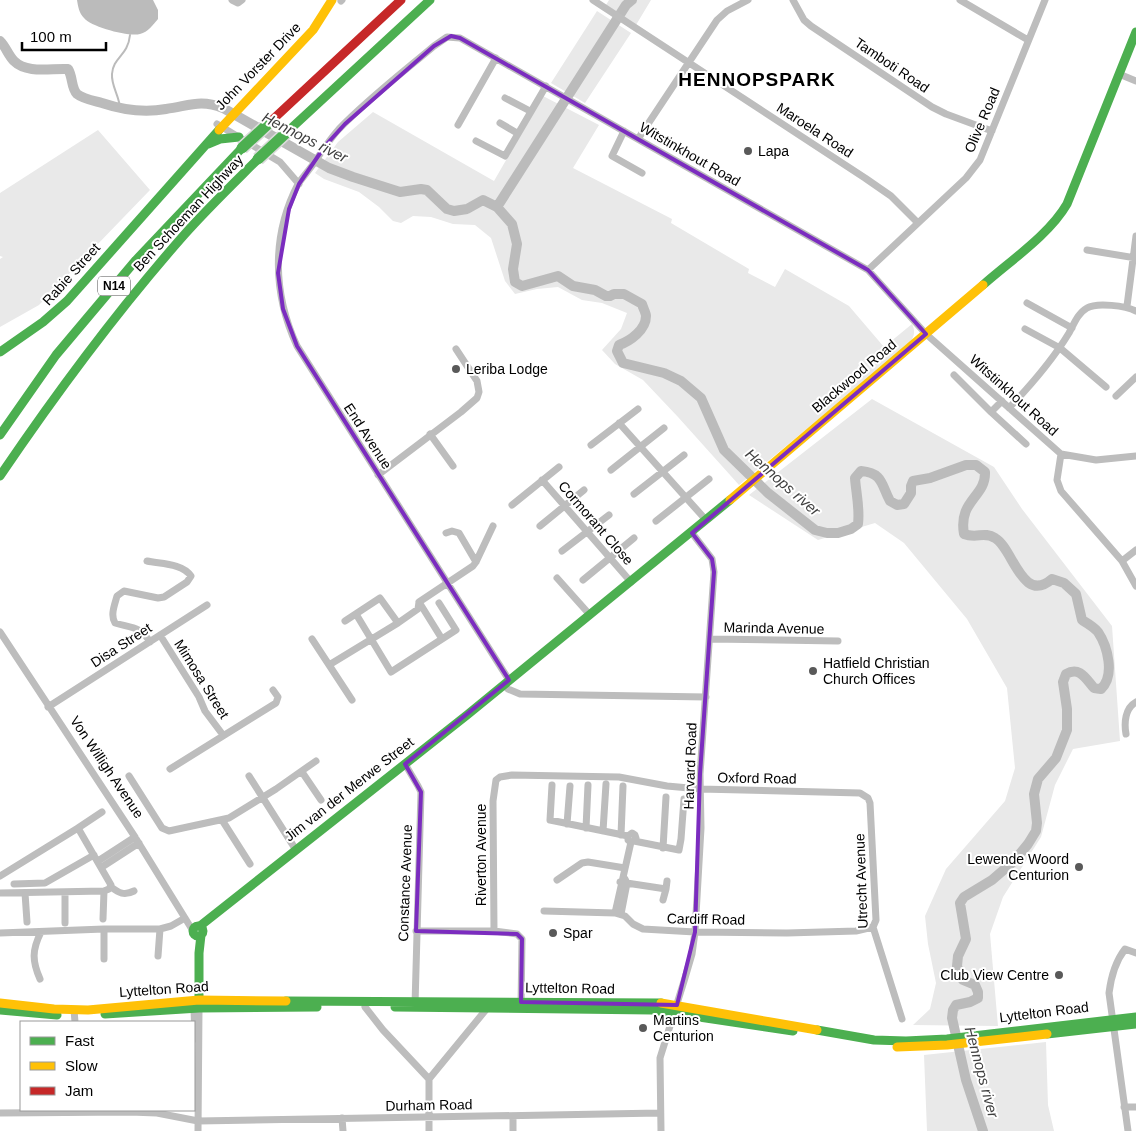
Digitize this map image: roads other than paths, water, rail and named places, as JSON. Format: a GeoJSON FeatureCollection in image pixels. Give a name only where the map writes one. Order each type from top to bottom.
{"type":"FeatureCollection","features":[{"type":"Feature","properties":{"kind":"main road","name":"John Vorster Drive"},"geometry":{"type":"LineString","coordinates":[[222,122],[312,29],[336,0]]}},
{"type":"Feature","properties":{"kind":"main road","name":"Ben Schoeman Highway"},"geometry":{"type":"LineString","coordinates":[[0,435],[56,355],[136,260],[241,143],[269,123],[401,0]]}},
{"type":"Feature","properties":{"kind":"main road","name":"Ben Schoeman Highway"},"geometry":{"type":"LineString","coordinates":[[0,476],[73,372],[148,276],[185,234],[258,159],[430,0]]}},
{"type":"Feature","properties":{"kind":"main road","name":"Blackwood Road"},"geometry":{"type":"LineString","coordinates":[[506,683],[692,533],[1039,237],[1060,216],[1067,204],[1136,32]]}},
{"type":"Feature","properties":{"kind":"main road","name":"Rabie Street"},"geometry":{"type":"LineString","coordinates":[[153,204],[202,149],[222,122]]}},
{"type":"Feature","properties":{"kind":"main road","name":"Rabie Street"},"geometry":{"type":"LineString","coordinates":[[0,352],[51,318],[153,204],[187,158],[222,122]]}},
{"type":"Feature","properties":{"kind":"main road"},"geometry":{"type":"LineString","coordinates":[[202,149],[217,140],[241,143]]}},
{"type":"Feature","properties":{"kind":"main road","name":"Jim van der Merwe Street"},"geometry":{"type":"LineString","coordinates":[[195,928],[213,918],[506,683]]}},
{"type":"Feature","properties":{"kind":"main road"},"geometry":{"type":"LineString","coordinates":[[195,928],[199,954],[197,1004]]}},
{"type":"Feature","properties":{"kind":"main road","name":"Lyttelton Road"},"geometry":{"type":"LineString","coordinates":[[0,1003],[75,1016]]}},
{"type":"Feature","properties":{"kind":"main road","name":"Lyttelton Road"},"geometry":{"type":"LineString","coordinates":[[197,1004],[365,1007],[415,1005]]}},
{"type":"Feature","properties":{"kind":"main road","name":"Lyttelton Road"},"geometry":{"type":"LineString","coordinates":[[0,1010],[41,1015],[75,1016],[197,1004],[521,1005],[652,1010],[675,1009],[877,1045],[918,1048],[947,1042],[1113,1022],[1136,1016]]}},
{"type":"Feature","properties":{"kind":"main road","name":"Lyttelton Road"},"geometry":{"type":"LineString","coordinates":[[1113,1022],[1136,1024]]}},
{"type":"Feature","properties":{"kind":"street"},"geometry":{"type":"LineString","coordinates":[[232,0],[238,3],[242,0]]}},
{"type":"Feature","properties":{"kind":"street","name":"Maroela Road"},"geometry":{"type":"LineString","coordinates":[[593,0],[872,182],[891,196],[918,222]]}},
{"type":"Feature","properties":{"kind":"street"},"geometry":{"type":"LineString","coordinates":[[638,139],[717,20],[727,11],[748,0]]}},
{"type":"Feature","properties":{"kind":"street","name":"Tamboti Road"},"geometry":{"type":"LineString","coordinates":[[793,0],[804,20],[810,26],[932,107],[992,131]]}},
{"type":"Feature","properties":{"kind":"street"},"geometry":{"type":"LineString","coordinates":[[960,0],[1028,40]]}},
{"type":"Feature","properties":{"kind":"street","name":"Olive Road"},"geometry":{"type":"LineString","coordinates":[[868,270],[975,168],[980,160],[1045,0]]}},
{"type":"Feature","properties":{"kind":"street","name":"Witstinkhout Road"},"geometry":{"type":"LineString","coordinates":[[299,184],[319,155],[345,124],[442,39],[451,36],[460,38],[868,270],[926,334],[1061,454]]}},
{"type":"Feature","properties":{"kind":"street"},"geometry":{"type":"LineString","coordinates":[[458,125],[496,58]]}},
{"type":"Feature","properties":{"kind":"street"},"geometry":{"type":"LineString","coordinates":[[1119,74],[1136,81]]}},
{"type":"Feature","properties":{"kind":"street"},"geometry":{"type":"LineString","coordinates":[[476,141],[503,157],[505,156],[530,111],[547,87]]}},
{"type":"Feature","properties":{"kind":"street"},"geometry":{"type":"LineString","coordinates":[[505,98],[530,111]]}},
{"type":"Feature","properties":{"kind":"street"},"geometry":{"type":"LineString","coordinates":[[222,122],[241,143],[280,162],[299,184]]}},
{"type":"Feature","properties":{"kind":"street"},"geometry":{"type":"LineString","coordinates":[[500,124],[517,133]]}},
{"type":"Feature","properties":{"kind":"street"},"geometry":{"type":"LineString","coordinates":[[624,131],[612,156],[642,173]]}},
{"type":"Feature","properties":{"kind":"street","name":"End Avenue"},"geometry":{"type":"LineString","coordinates":[[299,184],[289,209],[279,254],[278,273],[283,309],[297,346],[448,583],[506,683]]}},
{"type":"Feature","properties":{"kind":"street"},"geometry":{"type":"LineString","coordinates":[[1126,306],[1136,236]]}},
{"type":"Feature","properties":{"kind":"street"},"geometry":{"type":"LineString","coordinates":[[1087,250],[1134,257]]}},
{"type":"Feature","properties":{"kind":"street"},"geometry":{"type":"LineString","coordinates":[[1026,303],[1072,328]]}},
{"type":"Feature","properties":{"kind":"street"},"geometry":{"type":"LineString","coordinates":[[1009,408],[1045,370],[1081,312],[1090,307],[1126,306],[1136,311]]}},
{"type":"Feature","properties":{"kind":"street"},"geometry":{"type":"LineString","coordinates":[[1025,329],[1060,348],[1106,387]]}},
{"type":"Feature","properties":{"kind":"street"},"geometry":{"type":"LineString","coordinates":[[378,475],[477,398],[476,381],[456,349]]}},
{"type":"Feature","properties":{"kind":"street"},"geometry":{"type":"LineString","coordinates":[[954,375],[1026,444]]}},
{"type":"Feature","properties":{"kind":"street"},"geometry":{"type":"LineString","coordinates":[[1116,396],[1136,377]]}},
{"type":"Feature","properties":{"kind":"street"},"geometry":{"type":"LineString","coordinates":[[991,412],[1002,401]]}},
{"type":"Feature","properties":{"kind":"street"},"geometry":{"type":"LineString","coordinates":[[591,445],[638,409]]}},
{"type":"Feature","properties":{"kind":"street"},"geometry":{"type":"LineString","coordinates":[[619,423],[706,520]]}},
{"type":"Feature","properties":{"kind":"street"},"geometry":{"type":"LineString","coordinates":[[611,470],[664,428]]}},
{"type":"Feature","properties":{"kind":"street"},"geometry":{"type":"LineString","coordinates":[[430,434],[452,466]]}},
{"type":"Feature","properties":{"kind":"street"},"geometry":{"type":"LineString","coordinates":[[1136,456],[1096,460],[1061,454],[1058,480],[1061,491],[1122,561],[1136,586]]}},
{"type":"Feature","properties":{"kind":"street"},"geometry":{"type":"LineString","coordinates":[[634,494],[684,455]]}},
{"type":"Feature","properties":{"kind":"street"},"geometry":{"type":"LineString","coordinates":[[512,505],[559,467]]}},
{"type":"Feature","properties":{"kind":"street"},"geometry":{"type":"LineString","coordinates":[[656,521],[709,479]]}},
{"type":"Feature","properties":{"kind":"street","name":"Cormorant Close"},"geometry":{"type":"LineString","coordinates":[[542,480],[631,582]]}},
{"type":"Feature","properties":{"kind":"street"},"geometry":{"type":"LineString","coordinates":[[540,526],[584,490]]}},
{"type":"Feature","properties":{"kind":"street"},"geometry":{"type":"LineString","coordinates":[[562,551],[610,515]]}},
{"type":"Feature","properties":{"kind":"street"},"geometry":{"type":"LineString","coordinates":[[329,665],[418,609],[419,602],[476,562],[488,533],[493,526]]}},
{"type":"Feature","properties":{"kind":"street"},"geometry":{"type":"LineString","coordinates":[[446,533],[452,531],[459,533],[476,562]]}},
{"type":"Feature","properties":{"kind":"street","name":"Harvard Road"},"geometry":{"type":"LineString","coordinates":[[660,1131],[660,1058],[692,954],[701,828],[700,774],[714,565],[709,555],[692,533]]}},
{"type":"Feature","properties":{"kind":"street"},"geometry":{"type":"LineString","coordinates":[[582,580],[634,538]]}},
{"type":"Feature","properties":{"kind":"street"},"geometry":{"type":"LineString","coordinates":[[1122,561],[1136,550]]}},
{"type":"Feature","properties":{"kind":"street"},"geometry":{"type":"LineString","coordinates":[[146,561],[178,566],[186,570],[191,576],[188,582],[164,597],[158,598],[124,591],[117,596],[113,614],[115,623],[139,629],[150,642]]}},
{"type":"Feature","properties":{"kind":"street"},"geometry":{"type":"LineString","coordinates":[[557,578],[590,615]]}},
{"type":"Feature","properties":{"kind":"street"},"geometry":{"type":"LineString","coordinates":[[345,621],[380,598],[398,623]]}},
{"type":"Feature","properties":{"kind":"street"},"geometry":{"type":"LineString","coordinates":[[419,602],[442,639]]}},
{"type":"Feature","properties":{"kind":"street"},"geometry":{"type":"LineString","coordinates":[[356,614],[391,672],[456,630],[439,603]]}},
{"type":"Feature","properties":{"kind":"street","name":"Disa Street"},"geometry":{"type":"LineString","coordinates":[[48,707],[207,605]]}},
{"type":"Feature","properties":{"kind":"street","name":"Von Willigh Avenue"},"geometry":{"type":"LineString","coordinates":[[0,632],[195,928]]}},
{"type":"Feature","properties":{"kind":"street","name":"Mimosa Street"},"geometry":{"type":"LineString","coordinates":[[160,636],[199,697],[205,711],[224,735]]}},
{"type":"Feature","properties":{"kind":"street"},"geometry":{"type":"LineString","coordinates":[[312,638],[352,700]]}},
{"type":"Feature","properties":{"kind":"street","name":"Marinda Avenue"},"geometry":{"type":"LineString","coordinates":[[710,639],[838,642]]}},
{"type":"Feature","properties":{"kind":"street"},"geometry":{"type":"LineString","coordinates":[[506,683],[508,689],[520,694],[706,697]]}},
{"type":"Feature","properties":{"kind":"street"},"geometry":{"type":"LineString","coordinates":[[170,769],[276,703],[278,697],[273,690]]}},
{"type":"Feature","properties":{"kind":"street"},"geometry":{"type":"LineString","coordinates":[[1126,734],[1127,713],[1131,705],[1136,702]]}},
{"type":"Feature","properties":{"kind":"street"},"geometry":{"type":"LineString","coordinates":[[129,776],[159,824],[165,830],[174,830],[222,820],[234,815],[316,761]]}},
{"type":"Feature","properties":{"kind":"street","name":"Constance Avenue"},"geometry":{"type":"LineString","coordinates":[[406,764],[421,792],[415,1005]]}},
{"type":"Feature","properties":{"kind":"street"},"geometry":{"type":"LineString","coordinates":[[302,772],[321,800]]}},
{"type":"Feature","properties":{"kind":"street","name":"Oxford Road"},"geometry":{"type":"LineString","coordinates":[[496,780],[500,777],[512,775],[609,776],[666,786],[700,789],[852,792],[864,794],[868,798]]}},
{"type":"Feature","properties":{"kind":"street"},"geometry":{"type":"LineString","coordinates":[[249,776],[296,850]]}},
{"type":"Feature","properties":{"kind":"street","name":"Riverton Avenue"},"geometry":{"type":"LineString","coordinates":[[494,931],[493,801],[496,780]]}},
{"type":"Feature","properties":{"kind":"street"},"geometry":{"type":"LineString","coordinates":[[603,832],[606,784]]}},
{"type":"Feature","properties":{"kind":"street"},"geometry":{"type":"LineString","coordinates":[[552,785],[549,818],[551,821],[676,850],[680,848],[684,799]]}},
{"type":"Feature","properties":{"kind":"street"},"geometry":{"type":"LineString","coordinates":[[586,828],[588,785]]}},
{"type":"Feature","properties":{"kind":"street"},"geometry":{"type":"LineString","coordinates":[[568,824],[570,786]]}},
{"type":"Feature","properties":{"kind":"street"},"geometry":{"type":"LineString","coordinates":[[544,911],[618,913],[629,839],[623,786]]}},
{"type":"Feature","properties":{"kind":"street"},"geometry":{"type":"LineString","coordinates":[[662,848],[666,797]]}},
{"type":"Feature","properties":{"kind":"street","name":"Utrecht Avenue"},"geometry":{"type":"LineString","coordinates":[[868,798],[870,803],[876,920],[873,927],[902,1019]]}},
{"type":"Feature","properties":{"kind":"street"},"geometry":{"type":"LineString","coordinates":[[0,876],[102,812]]}},
{"type":"Feature","properties":{"kind":"street"},"geometry":{"type":"LineString","coordinates":[[222,820],[250,864]]}},
{"type":"Feature","properties":{"kind":"street"},"geometry":{"type":"LineString","coordinates":[[78,828],[111,883],[107,889],[103,919]]}},
{"type":"Feature","properties":{"kind":"street"},"geometry":{"type":"LineString","coordinates":[[14,884],[45,883],[98,860],[137,840]]}},
{"type":"Feature","properties":{"kind":"street"},"geometry":{"type":"LineString","coordinates":[[557,880],[582,863],[588,862],[624,877],[666,890]]}},
{"type":"Feature","properties":{"kind":"street"},"geometry":{"type":"LineString","coordinates":[[664,900],[667,882]]}},
{"type":"Feature","properties":{"kind":"street"},"geometry":{"type":"LineString","coordinates":[[0,893],[107,889],[121,894],[134,892]]}},
{"type":"Feature","properties":{"kind":"street"},"geometry":{"type":"LineString","coordinates":[[25,892],[27,922]]}},
{"type":"Feature","properties":{"kind":"street"},"geometry":{"type":"LineString","coordinates":[[65,892],[66,923]]}},
{"type":"Feature","properties":{"kind":"street","name":"Cardiff Road"},"geometry":{"type":"LineString","coordinates":[[618,913],[637,927],[643,929],[695,932],[856,931],[873,927]]}},
{"type":"Feature","properties":{"kind":"street","name":"Jim van der Merwe Street"},"geometry":{"type":"LineString","coordinates":[[0,933],[104,928],[160,929],[171,926],[195,928]]}},
{"type":"Feature","properties":{"kind":"street"},"geometry":{"type":"LineString","coordinates":[[104,928],[104,959]]}},
{"type":"Feature","properties":{"kind":"street"},"geometry":{"type":"LineString","coordinates":[[158,956],[160,929]]}},
{"type":"Feature","properties":{"kind":"street"},"geometry":{"type":"LineString","coordinates":[[416,931],[494,931],[513,933],[520,936],[523,946],[521,1005]]}},
{"type":"Feature","properties":{"kind":"street"},"geometry":{"type":"LineString","coordinates":[[40,979],[33,958],[35,945],[41,932]]}},
{"type":"Feature","properties":{"kind":"street"},"geometry":{"type":"LineString","coordinates":[[1128,1131],[1113,1022],[1110,984],[1118,961],[1125,949],[1136,954]]}},
{"type":"Feature","properties":{"kind":"street"},"geometry":{"type":"LineString","coordinates":[[197,1004],[200,1049],[198,1131]]}},
{"type":"Feature","properties":{"kind":"street"},"geometry":{"type":"LineString","coordinates":[[429,1131],[429,1079],[490,1005]]}},
{"type":"Feature","properties":{"kind":"street"},"geometry":{"type":"LineString","coordinates":[[365,1007],[383,1030],[429,1079]]}},
{"type":"Feature","properties":{"kind":"street"},"geometry":{"type":"LineString","coordinates":[[1124,1107],[1136,1107]]}},
{"type":"Feature","properties":{"kind":"street","name":"Durham Road"},"geometry":{"type":"LineString","coordinates":[[0,1114],[74,1111],[151,1113],[198,1121],[660,1113]]}},
{"type":"Feature","properties":{"kind":"street"},"geometry":{"type":"LineString","coordinates":[[513,1116],[513,1131]]}},
{"type":"Feature","properties":{"kind":"street"},"geometry":{"type":"LineString","coordinates":[[342,1118],[343,1131]]}},
{"type":"Feature","properties":{"kind":"waterway"},"geometry":{"type":"LineString","coordinates":[[497,207],[626,5],[632,0]]}},
{"type":"Feature","properties":{"kind":"waterway"},"geometry":{"type":"LineString","coordinates":[[120,109],[112,74],[115,64],[129,42],[130,35]]}},
{"type":"Feature","properties":{"kind":"waterway","name":"Hennops river"},"geometry":{"type":"LineString","coordinates":[[0,41],[14,61],[26,68],[40,70],[68,69],[75,92],[86,99],[142,111],[195,104],[215,105],[329,168],[353,177],[400,192],[427,190],[447,209],[454,211],[467,209],[483,200],[497,207],[512,224],[517,244],[513,269],[515,282],[522,286],[558,276],[573,286],[595,290],[606,296],[624,294],[642,304],[646,316],[643,326],[632,338],[619,345],[617,351],[623,363],[664,373],[681,381],[701,398],[724,450],[768,493],[815,530],[838,533],[851,529],[858,524],[855,478],[861,471],[874,474],[883,485],[890,501],[897,505],[904,504],[911,493],[913,481],[930,478],[966,465],[976,465],[985,472],[981,487],[965,513],[963,523],[964,534],[973,536],[987,535],[995,538],[1007,552],[1019,572],[1033,585],[1042,585],[1052,579],[1064,583],[1076,594],[1082,620],[1095,628],[1102,638],[1107,653],[1109,669],[1108,677],[1101,689],[1094,688],[1079,673],[1071,672],[1066,674],[1063,682],[1067,709],[1067,730],[1056,758],[1038,779],[1034,794],[1036,831],[1014,861],[992,880],[964,897],[960,903],[966,939],[958,956],[957,966],[963,980],[975,985],[978,998],[956,1005],[952,1018],[966,1080],[983,1131]]}},
{"type":"Feature","properties":{"kind":"place","name":"Lapa"},"geometry":{"type":"Point","coordinates":[748,151]}},
{"type":"Feature","properties":{"kind":"place","name":"Leriba Lodge"},"geometry":{"type":"Point","coordinates":[456,369]}},
{"type":"Feature","properties":{"kind":"place","name":"Hatfield Christian Church Offices"},"geometry":{"type":"Point","coordinates":[813,671]}},
{"type":"Feature","properties":{"kind":"place","name":"Lewende Woord Centurion"},"geometry":{"type":"Point","coordinates":[1079,867]}},
{"type":"Feature","properties":{"kind":"place","name":"Spar"},"geometry":{"type":"Point","coordinates":[553,933]}},
{"type":"Feature","properties":{"kind":"place","name":"Club View Centre"},"geometry":{"type":"Point","coordinates":[1059,975]}},
{"type":"Feature","properties":{"kind":"place","name":"Martins Centurion"},"geometry":{"type":"Point","coordinates":[643,1028]}},
{"type":"Feature","properties":{"kind":"district","name":"HENNOPSPARK"},"geometry":{"type":"Point","coordinates":[757,79]}}]}
